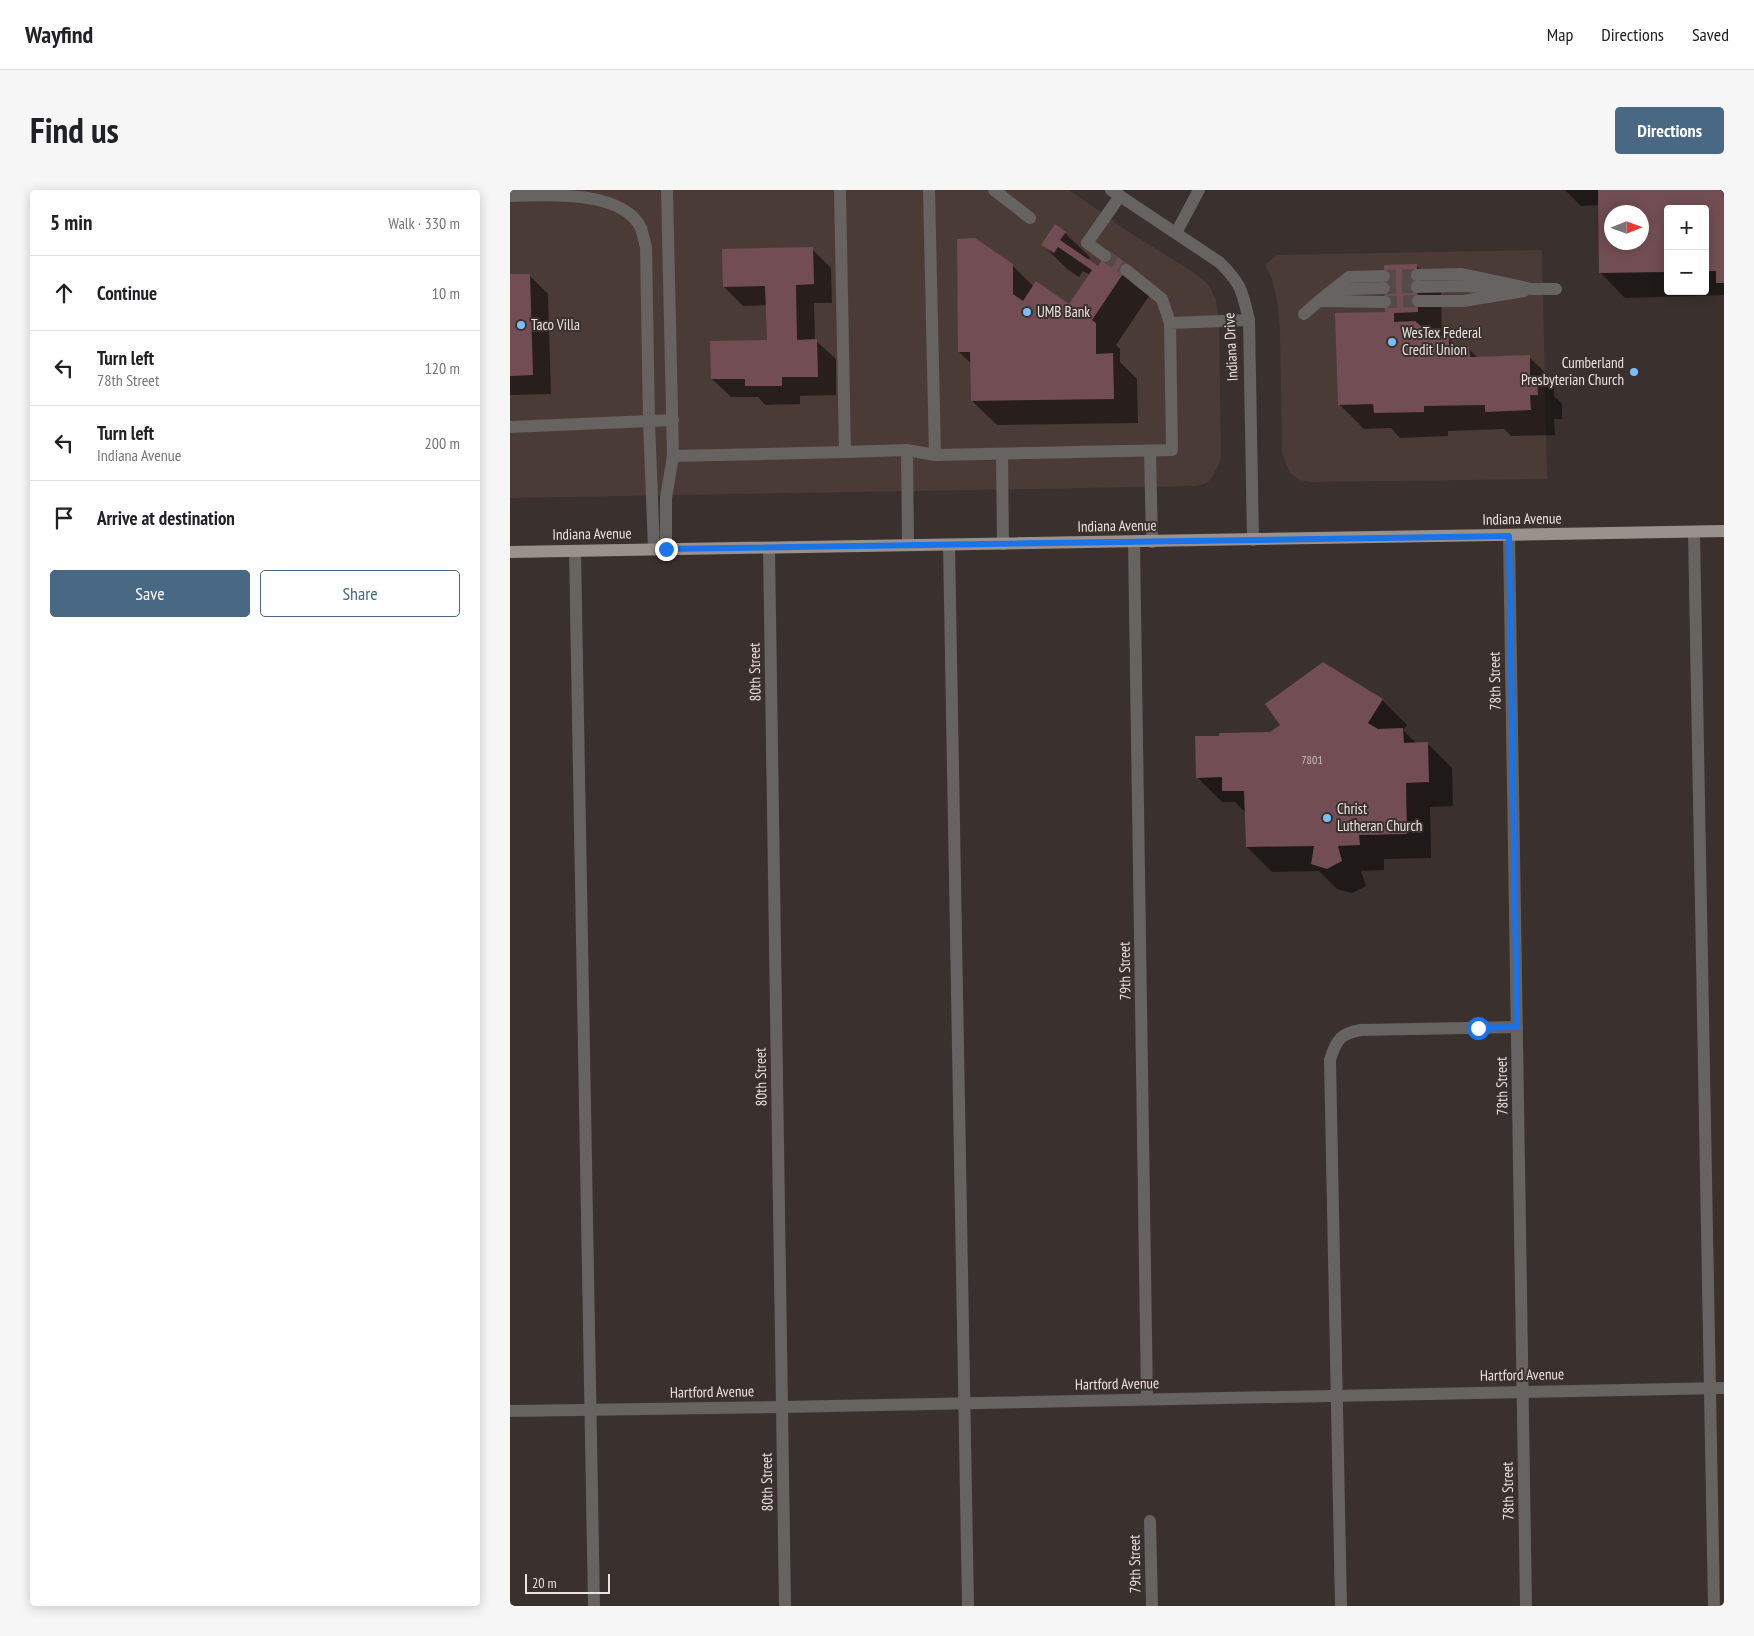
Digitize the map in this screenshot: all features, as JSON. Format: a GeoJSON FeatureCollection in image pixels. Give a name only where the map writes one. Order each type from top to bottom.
{"type":"FeatureCollection","features":[{"type":"Feature","properties":{"kind":"main road","name":"Indiana Avenue"},"geometry":{"type":"LineString","coordinates":[[510,552],[1724,531]]}},
{"type":"Feature","properties":{"kind":"street"},"geometry":{"type":"LineString","coordinates":[[660,549],[673,456],[667,190]]}},
{"type":"Feature","properties":{"kind":"street"},"geometry":{"type":"LineString","coordinates":[[840,190],[845,452]]}},
{"type":"Feature","properties":{"kind":"street"},"geometry":{"type":"LineString","coordinates":[[929,190],[935,455]]}},
{"type":"Feature","properties":{"kind":"street"},"geometry":{"type":"LineString","coordinates":[[994,190],[1030,218]]}},
{"type":"Feature","properties":{"kind":"street"},"geometry":{"type":"LineString","coordinates":[[1176,233],[1199,190]]}},
{"type":"Feature","properties":{"kind":"street"},"geometry":{"type":"LineString","coordinates":[[1105,256],[1087,243],[1116,193]]}},
{"type":"Feature","properties":{"kind":"street","name":"Indiana Drive"},"geometry":{"type":"LineString","coordinates":[[1116,193],[1219,262],[1234,276],[1243,292],[1249,320],[1253,540]]}},
{"type":"Feature","properties":{"kind":"street"},"geometry":{"type":"LineString","coordinates":[[510,196],[588,194],[613,200],[629,212],[641,227],[646,247],[649,421],[660,549]]}},
{"type":"Feature","properties":{"kind":"street"},"geometry":{"type":"LineString","coordinates":[[673,456],[906,450],[935,455],[1172,450],[1170,323],[1162,299],[1126,270]]}},
{"type":"Feature","properties":{"kind":"street"},"geometry":{"type":"LineString","coordinates":[[1417,281],[1462,274],[1532,289]]}},
{"type":"Feature","properties":{"kind":"street"},"geometry":{"type":"LineString","coordinates":[[1304,314],[1349,276],[1384,282]]}},
{"type":"Feature","properties":{"kind":"street"},"geometry":{"type":"LineString","coordinates":[[1418,301],[1464,301],[1532,289],[1556,289]]}},
{"type":"Feature","properties":{"kind":"street"},"geometry":{"type":"LineString","coordinates":[[1319,301],[1385,302]]}},
{"type":"Feature","properties":{"kind":"street"},"geometry":{"type":"LineString","coordinates":[[1170,323],[1249,320]]}},
{"type":"Feature","properties":{"kind":"street"},"geometry":{"type":"LineString","coordinates":[[510,427],[673,420]]}},
{"type":"Feature","properties":{"kind":"street"},"geometry":{"type":"LineString","coordinates":[[906,450],[908,545]]}},
{"type":"Feature","properties":{"kind":"street"},"geometry":{"type":"LineString","coordinates":[[1150,451],[1152,542]]}},
{"type":"Feature","properties":{"kind":"street"},"geometry":{"type":"LineString","coordinates":[[1002,454],[1003,544]]}},
{"type":"Feature","properties":{"kind":"street"},"geometry":{"type":"LineString","coordinates":[[1694,532],[1714,1606]]}},
{"type":"Feature","properties":{"kind":"street","name":"78th Street"},"geometry":{"type":"LineString","coordinates":[[1509,536],[1526,1606]]}},
{"type":"Feature","properties":{"kind":"street","name":"79th Street"},"geometry":{"type":"LineString","coordinates":[[1134,542],[1147,1399]]}},
{"type":"Feature","properties":{"kind":"street"},"geometry":{"type":"LineString","coordinates":[[949,544],[968,1606]]}},
{"type":"Feature","properties":{"kind":"street","name":"80th Street"},"geometry":{"type":"LineString","coordinates":[[769,548],[785,1606]]}},
{"type":"Feature","properties":{"kind":"street"},"geometry":{"type":"LineString","coordinates":[[575,551],[594,1606]]}},
{"type":"Feature","properties":{"kind":"street"},"geometry":{"type":"LineString","coordinates":[[1341,1606],[1330,1060],[1339,1039],[1350,1032],[1361,1030],[1517,1027]]}},
{"type":"Feature","properties":{"kind":"street","name":"Hartford Avenue"},"geometry":{"type":"LineString","coordinates":[[510,1411],[782,1408],[1724,1388]]}},
{"type":"Feature","properties":{"kind":"street","name":"79th Street"},"geometry":{"type":"LineString","coordinates":[[1150,1521],[1152,1606]]}},
{"type":"Feature","properties":{"kind":"shaded area"},"geometry":{"type":"Polygon","coordinates":[[[510,190],[1069,190],[1135,236],[1190,270],[1204,280],[1211,289],[1216,301],[1219,321],[1221,457],[1219,464],[1211,479],[1197,486],[510,498],[510,190]]]}},
{"type":"Feature","properties":{"kind":"shaded area"},"geometry":{"type":"Polygon","coordinates":[[[1542,250],[1547,479],[1310,482],[1300,480],[1290,473],[1282,453],[1280,331],[1277,299],[1272,279],[1265,265],[1277,255],[1542,250]]]}},
{"type":"Feature","properties":{"kind":"building"},"geometry":{"type":"Polygon","coordinates":[[[1598,190],[1724,190],[1724,283],[1716,283],[1716,271],[1709,271],[1709,205],[1664,205],[1664,272],[1599,273],[1598,190]]]}},
{"type":"Feature","properties":{"kind":"building","name":"UMB Bank"},"geometry":{"type":"Polygon","coordinates":[[[1055,224],[1066,232],[1060,240],[1098,266],[1108,250],[1129,265],[1092,320],[1096,323],[1096,354],[1113,353],[1114,399],[971,401],[970,352],[958,352],[957,239],[975,238],[1013,264],[1013,294],[1023,301],[1036,281],[1069,304],[1092,270],[1058,247],[1054,253],[1041,245],[1055,224]]]}},
{"type":"Feature","properties":{"kind":"building"},"geometry":{"type":"Polygon","coordinates":[[[813,247],[814,284],[796,285],[797,340],[817,339],[818,377],[782,377],[782,386],[745,386],[745,379],[711,379],[710,341],[767,340],[765,286],[723,287],[722,249],[813,247]]]}},
{"type":"Feature","properties":{"kind":"building","name":"WesTex Federal Credit Union"},"geometry":{"type":"Polygon","coordinates":[[[1417,264],[1418,312],[1394,313],[1394,322],[1415,321],[1422,327],[1422,337],[1449,336],[1449,348],[1469,347],[1470,357],[1530,355],[1530,378],[1537,378],[1538,395],[1530,395],[1531,410],[1485,412],[1485,405],[1424,406],[1424,412],[1374,413],[1373,404],[1338,405],[1335,313],[1385,312],[1384,265],[1417,264]]]}},
{"type":"Feature","properties":{"kind":"building","name":"Taco Villa"},"geometry":{"type":"Polygon","coordinates":[[[510,274],[530,274],[533,375],[510,376],[510,274]]]}},
{"type":"Feature","properties":{"kind":"building","name":"Christ Lutheran Church"},"geometry":{"type":"Polygon","coordinates":[[[1323,662],[1383,699],[1368,723],[1378,729],[1403,728],[1404,743],[1428,742],[1429,782],[1406,783],[1407,834],[1359,835],[1360,845],[1338,846],[1342,861],[1327,869],[1311,864],[1314,846],[1246,847],[1244,791],[1222,791],[1222,777],[1196,778],[1195,736],[1219,736],[1219,733],[1270,732],[1280,725],[1265,704],[1323,662]]]}},
{"type":"Feature","properties":{"kind":"tunnel"},"geometry":{"type":"LineString","coordinates":[[1105,256],[1126,270]]}},
{"type":"Feature","properties":{"kind":"tunnel"},"geometry":{"type":"LineString","coordinates":[[1384,276],[1417,275]]}},
{"type":"Feature","properties":{"kind":"tunnel"},"geometry":{"type":"LineString","coordinates":[[1384,288],[1417,287]]}},
{"type":"Feature","properties":{"kind":"tunnel"},"geometry":{"type":"LineString","coordinates":[[1385,302],[1418,301]]}},
{"type":"Feature","properties":{"kind":"place","name":"UMB Bank"},"geometry":{"type":"Point","coordinates":[1027,312]}},
{"type":"Feature","properties":{"kind":"place","name":"Taco Villa"},"geometry":{"type":"Point","coordinates":[521,325]}},
{"type":"Feature","properties":{"kind":"place","name":"WesTex Federal Credit Union"},"geometry":{"type":"Point","coordinates":[1392,342]}},
{"type":"Feature","properties":{"kind":"place","name":"Cumberland Presbyterian Church"},"geometry":{"type":"Point","coordinates":[1634,372]}},
{"type":"Feature","properties":{"kind":"place","name":"Christ Lutheran Church"},"geometry":{"type":"Point","coordinates":[1327,818]}},
{"type":"Feature","properties":{"kind":"route"},"geometry":{"type":"LineString","coordinates":[[666,549],[1509,536],[1517,1027],[1478,1028]]}}]}
